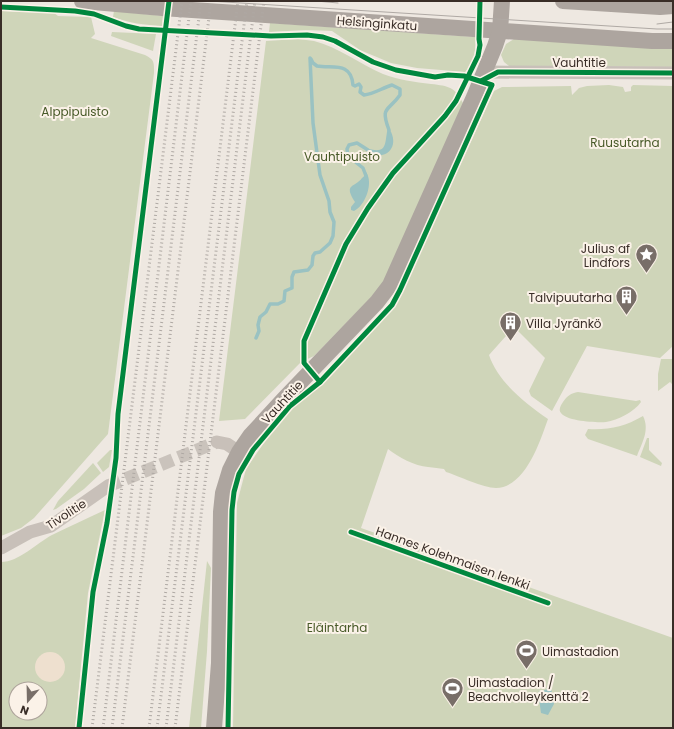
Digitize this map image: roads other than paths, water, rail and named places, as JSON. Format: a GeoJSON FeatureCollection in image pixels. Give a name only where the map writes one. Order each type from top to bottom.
{"type":"FeatureCollection","features":[{"type":"Feature","properties":{"kind":"main road","name":"Helsinginkatu"},"geometry":{"type":"LineString","coordinates":[[82,1],[162,8],[500,31],[644,40],[673,40]]}},
{"type":"Feature","properties":{"kind":"main road","name":"Vauhtitie"},"geometry":{"type":"LineString","coordinates":[[214,728],[219,663],[221,512],[226,480],[239,452],[250,436],[377,302],[390,285],[485,72],[500,31],[502,1]]}},
{"type":"Feature","properties":{"kind":"main road"},"geometry":{"type":"LineString","coordinates":[[563,1],[660,7],[673,6]]}},
{"type":"Feature","properties":{"kind":"street","name":"Vauhtitie"},"geometry":{"type":"LineString","coordinates":[[485,72],[673,73]]}},
{"type":"Feature","properties":{"kind":"street"},"geometry":{"type":"LineString","coordinates":[[218,442],[227,444],[239,452]]}},
{"type":"Feature","properties":{"kind":"street","name":"Tivolitie"},"geometry":{"type":"LineString","coordinates":[[1,548],[30,532],[51,526],[108,486]]}},
{"type":"Feature","properties":{"kind":"water"},"geometry":{"type":"Polygon","coordinates":[[[388,127],[392,134],[393,141],[389,152],[384,155],[378,155],[365,148],[373,150],[382,149],[385,143],[388,127]]]}},
{"type":"Feature","properties":{"kind":"water"},"geometry":{"type":"Polygon","coordinates":[[[366,172],[369,182],[367,194],[362,204],[358,208],[354,211],[351,210],[351,207],[355,202],[350,189],[363,177],[366,172]]]}},
{"type":"Feature","properties":{"kind":"water"},"geometry":{"type":"Polygon","coordinates":[[[551,688],[554,704],[548,715],[541,713],[538,692],[551,688]]]}},
{"type":"Feature","properties":{"kind":"waterway"},"geometry":{"type":"LineString","coordinates":[[256,338],[259,331],[258,325],[260,317],[266,312],[270,304],[278,304],[284,301],[285,291],[292,288],[292,277],[294,272],[308,270],[312,265],[313,256],[315,253],[320,252],[330,243],[333,236],[334,222],[330,212],[329,201],[320,175],[313,123],[310,58]]}},
{"type":"Feature","properties":{"kind":"waterway"},"geometry":{"type":"LineString","coordinates":[[311,59],[317,66],[345,69],[349,72],[353,85],[355,86],[359,84],[361,87],[360,92],[364,95],[392,85],[400,89],[400,95],[385,113],[389,130]]}},
{"type":"Feature","properties":{"kind":"waterway"},"geometry":{"type":"LineString","coordinates":[[366,176],[363,168],[348,156],[347,149],[349,145],[357,143],[368,150]]}},
{"type":"Feature","properties":{"kind":"tunnel"},"geometry":{"type":"LineString","coordinates":[[108,486],[217,442]]}},
{"type":"Feature","properties":{"kind":"tram line"},"geometry":{"type":"LineString","coordinates":[[209,1],[673,29]]}},
{"type":"Feature","properties":{"kind":"tram line"},"geometry":{"type":"LineString","coordinates":[[316,1],[338,3]]}},
{"type":"Feature","properties":{"kind":"tram line"},"geometry":{"type":"LineString","coordinates":[[657,24],[673,22]]}},
{"type":"Feature","properties":{"kind":"railway"},"geometry":{"type":"LineString","coordinates":[[92,728],[182,1]]}},
{"type":"Feature","properties":{"kind":"railway"},"geometry":{"type":"LineString","coordinates":[[103,728],[191,1]]}},
{"type":"Feature","properties":{"kind":"railway"},"geometry":{"type":"LineString","coordinates":[[112,728],[201,1]]}},
{"type":"Feature","properties":{"kind":"railway"},"geometry":{"type":"LineString","coordinates":[[122,728],[211,1]]}},
{"type":"Feature","properties":{"kind":"railway"},"geometry":{"type":"LineString","coordinates":[[149,728],[238,1]]}},
{"type":"Feature","properties":{"kind":"railway"},"geometry":{"type":"LineString","coordinates":[[157,728],[247,1]]}},
{"type":"Feature","properties":{"kind":"railway"},"geometry":{"type":"LineString","coordinates":[[166,728],[255,1]]}},
{"type":"Feature","properties":{"kind":"railway"},"geometry":{"type":"LineString","coordinates":[[175,728],[264,1]]}},
{"type":"Feature","properties":{"kind":"place","name":"Julius af Lindfors"},"geometry":{"type":"Point","coordinates":[646,274]}},
{"type":"Feature","properties":{"kind":"place","name":"Talvipuutarha"},"geometry":{"type":"Point","coordinates":[627,316]}},
{"type":"Feature","properties":{"kind":"place","name":"Villa Jyränkö"},"geometry":{"type":"Point","coordinates":[511,342]}},
{"type":"Feature","properties":{"kind":"place","name":"Uimastadion"},"geometry":{"type":"Point","coordinates":[526,670]}},
{"type":"Feature","properties":{"kind":"place","name":"Uimastadion / Beachvolleykenttä 2"},"geometry":{"type":"Point","coordinates":[452,708]}},
{"type":"Feature","properties":{"kind":"park label","name":"Alppipuisto"},"geometry":{"type":"Point","coordinates":[75,111]}},
{"type":"Feature","properties":{"kind":"park label","name":"Ruusutarha"},"geometry":{"type":"Point","coordinates":[625,142]}},
{"type":"Feature","properties":{"kind":"park label","name":"Vauhtipuisto"},"geometry":{"type":"Point","coordinates":[342,156]}},
{"type":"Feature","properties":{"kind":"park label","name":"Eläintarha"},"geometry":{"type":"Point","coordinates":[337,627]}}]}
